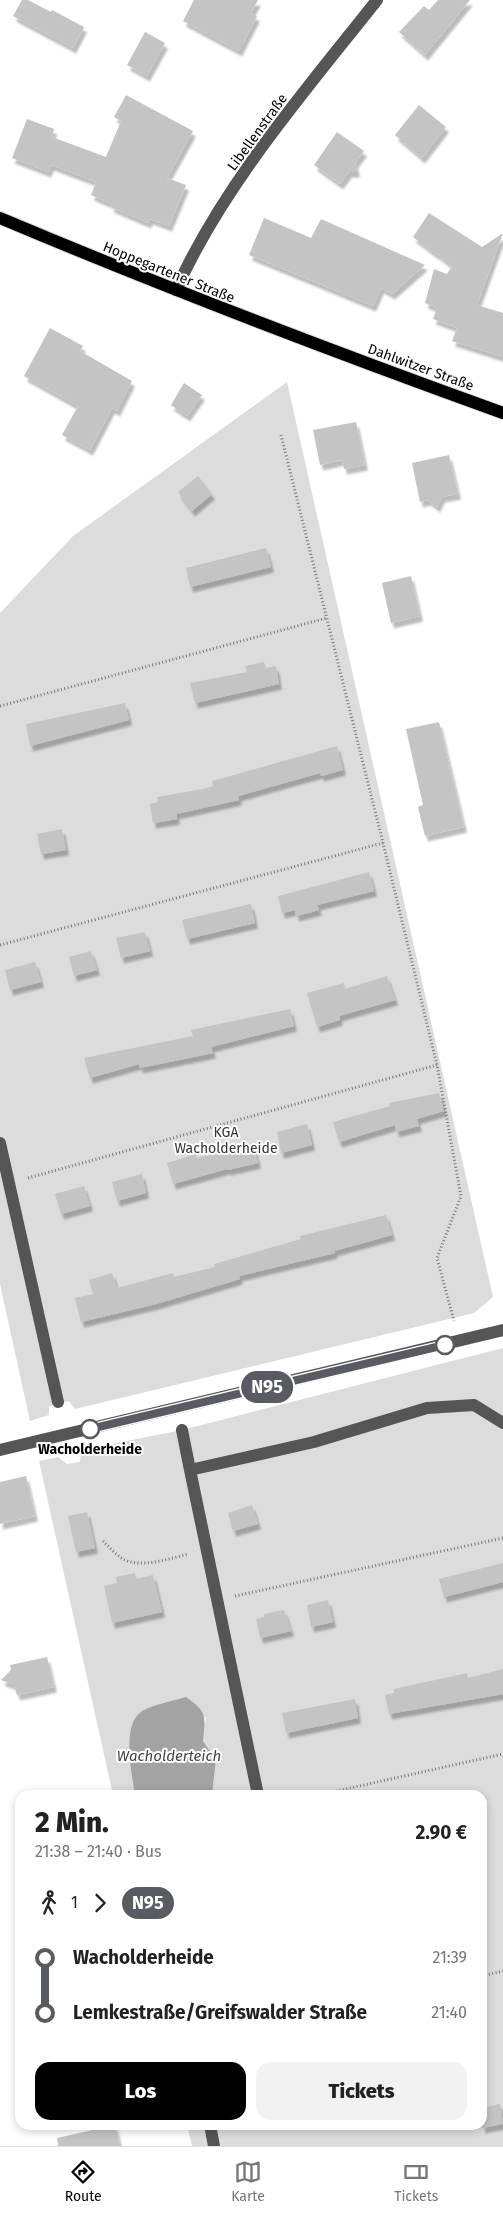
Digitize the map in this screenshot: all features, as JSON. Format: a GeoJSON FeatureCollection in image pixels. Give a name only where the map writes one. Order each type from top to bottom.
{"type":"FeatureCollection","features":[{"type":"Feature","properties":{"kind":"main road","name":"Hoppegartener Straße"},"geometry":{"type":"LineString","coordinates":[[0,218],[329,350]]}},
{"type":"Feature","properties":{"kind":"main road","name":"Dahlwitzer Straße"},"geometry":{"type":"LineString","coordinates":[[329,350],[503,413]]}},
{"type":"Feature","properties":{"kind":"street","name":"Libellenstraße"},"geometry":{"type":"LineString","coordinates":[[176,290],[192,257],[263,147],[377,0]]}},
{"type":"Feature","properties":{"kind":"street"},"geometry":{"type":"LineString","coordinates":[[0,1143],[58,1402]]}},
{"type":"Feature","properties":{"kind":"street"},"geometry":{"type":"LineString","coordinates":[[0,1450],[503,1330]]}},
{"type":"Feature","properties":{"kind":"street"},"geometry":{"type":"LineString","coordinates":[[190,1470],[314,1442],[427,1408],[474,1405],[503,1423]]}},
{"type":"Feature","properties":{"kind":"street"},"geometry":{"type":"LineString","coordinates":[[182,1430],[257,1790]]}},
{"type":"Feature","properties":{"kind":"street"},"geometry":{"type":"LineString","coordinates":[[211,2130],[214,2146]]}},
{"type":"Feature","properties":{"kind":"path"},"geometry":{"type":"LineString","coordinates":[[281,435],[328,618],[437,1065],[461,1196],[437,1258],[453,1318]]}},
{"type":"Feature","properties":{"kind":"path"},"geometry":{"type":"LineString","coordinates":[[0,706],[328,618]]}},
{"type":"Feature","properties":{"kind":"path"},"geometry":{"type":"LineString","coordinates":[[0,945],[383,842]]}},
{"type":"Feature","properties":{"kind":"path"},"geometry":{"type":"LineString","coordinates":[[9,1184],[437,1065]]}},
{"type":"Feature","properties":{"kind":"path"},"geometry":{"type":"LineString","coordinates":[[217,1600],[503,1538]]}},
{"type":"Feature","properties":{"kind":"path"},"geometry":{"type":"LineString","coordinates":[[103,1541],[115,1554],[130,1562],[158,1561],[206,1550]]}},
{"type":"Feature","properties":{"kind":"path"},"geometry":{"type":"LineString","coordinates":[[341,1790],[503,1754]]}},
{"type":"Feature","properties":{"kind":"path"},"geometry":{"type":"LineString","coordinates":[[487,1975],[503,1971]]}},
{"type":"Feature","properties":{"kind":"green space","name":"KGA Wacholderheide"},"geometry":{"type":"Polygon","coordinates":[[[287,382],[493,1297],[474,1313],[75,1409],[69,1401],[49,1406],[49,1415],[30,1421],[0,1284],[0,613],[73,536],[287,382]]]}},
{"type":"Feature","properties":{"kind":"green space"},"geometry":{"type":"Polygon","coordinates":[[[503,1348],[503,2146],[192,2146],[188,2130],[487,2130],[487,1790],[213,1790],[216,1760],[203,1741],[206,1717],[129,1739],[134,1790],[112,1790],[39,1461],[58,1457],[67,1464],[80,1462],[81,1450],[182,1430],[503,1348]]]}},
{"type":"Feature","properties":{"kind":"water","name":"Wacholderteich"},"geometry":{"type":"Polygon","coordinates":[[[186,1697],[198,1707],[204,1715],[203,1741],[216,1760],[213,1790],[134,1790],[129,1751],[131,1728],[141,1712],[150,1707],[186,1697]]]}},
{"type":"Feature","properties":{"kind":"building"},"geometry":{"type":"Polygon","coordinates":[[[22,0],[28,0],[51,12],[52,10],[84,27],[73,48],[13,16],[22,0]]]}},
{"type":"Feature","properties":{"kind":"building"},"geometry":{"type":"Polygon","coordinates":[[[194,0],[258,0],[251,13],[257,16],[239,51],[183,21],[194,0]]]}},
{"type":"Feature","properties":{"kind":"building"},"geometry":{"type":"Polygon","coordinates":[[[438,0],[470,0],[425,55],[399,32],[424,6],[429,10],[438,0]]]}},
{"type":"Feature","properties":{"kind":"building"},"geometry":{"type":"Polygon","coordinates":[[[145,32],[165,43],[147,76],[127,65],[145,32]]]}},
{"type":"Feature","properties":{"kind":"building"},"geometry":{"type":"Polygon","coordinates":[[[126,95],[193,131],[167,178],[186,185],[169,226],[150,219],[148,223],[111,207],[112,204],[91,195],[96,182],[51,165],[48,172],[12,158],[27,119],[54,129],[52,137],[106,157],[121,121],[114,117],[126,95]]]}},
{"type":"Feature","properties":{"kind":"building"},"geometry":{"type":"Polygon","coordinates":[[[419,105],[446,127],[422,158],[395,135],[419,105]]]}},
{"type":"Feature","properties":{"kind":"building"},"geometry":{"type":"Polygon","coordinates":[[[337,132],[364,151],[355,163],[357,172],[349,172],[340,184],[314,165],[337,132]]]}},
{"type":"Feature","properties":{"kind":"building"},"geometry":{"type":"Polygon","coordinates":[[[429,213],[482,247],[503,233],[477,305],[503,313],[503,357],[452,341],[457,328],[433,319],[437,308],[425,303],[434,269],[447,274],[452,266],[438,255],[439,253],[437,255],[413,237],[429,213]]]}},
{"type":"Feature","properties":{"kind":"building"},"geometry":{"type":"Polygon","coordinates":[[[264,218],[311,238],[321,219],[425,265],[392,294],[381,288],[373,306],[249,255],[264,218]]]}},
{"type":"Feature","properties":{"kind":"building"},"geometry":{"type":"Polygon","coordinates":[[[50,328],[83,346],[80,351],[132,381],[117,411],[112,408],[90,450],[62,435],[78,406],[24,376],[50,328]]]}},
{"type":"Feature","properties":{"kind":"building"},"geometry":{"type":"Polygon","coordinates":[[[184,383],[202,395],[187,416],[171,405],[184,383]]]}},
{"type":"Feature","properties":{"kind":"building"},"geometry":{"type":"Polygon","coordinates":[[[356,422],[365,465],[344,469],[342,460],[320,465],[313,430],[356,422]]]}},
{"type":"Feature","properties":{"kind":"building"},"geometry":{"type":"Polygon","coordinates":[[[449,455],[458,494],[442,497],[437,507],[428,500],[420,502],[412,463],[449,455]]]}},
{"type":"Feature","properties":{"kind":"building"},"geometry":{"type":"Polygon","coordinates":[[[198,476],[212,494],[192,511],[178,492],[198,476]]]}},
{"type":"Feature","properties":{"kind":"building"},"geometry":{"type":"Polygon","coordinates":[[[266,548],[271,567],[190,587],[186,568],[266,548]]]}},
{"type":"Feature","properties":{"kind":"building"},"geometry":{"type":"Polygon","coordinates":[[[411,576],[420,616],[391,623],[382,583],[411,576]]]}},
{"type":"Feature","properties":{"kind":"building"},"geometry":{"type":"Polygon","coordinates":[[[264,662],[266,668],[276,666],[279,684],[195,703],[190,683],[247,672],[245,666],[264,662]]]}},
{"type":"Feature","properties":{"kind":"building"},"geometry":{"type":"Polygon","coordinates":[[[125,703],[129,720],[30,746],[26,724],[125,703]]]}},
{"type":"Feature","properties":{"kind":"building"},"geometry":{"type":"Polygon","coordinates":[[[439,722],[464,827],[425,836],[418,807],[423,805],[406,729],[439,722]]]}},
{"type":"Feature","properties":{"kind":"building"},"geometry":{"type":"Polygon","coordinates":[[[337,746],[343,770],[321,776],[320,773],[238,796],[239,800],[176,814],[177,819],[153,823],[150,804],[158,802],[157,797],[203,789],[213,786],[212,781],[337,746]]]}},
{"type":"Feature","properties":{"kind":"building"},"geometry":{"type":"Polygon","coordinates":[[[62,829],[66,850],[41,854],[37,834],[62,829]]]}},
{"type":"Feature","properties":{"kind":"building"},"geometry":{"type":"Polygon","coordinates":[[[369,872],[374,891],[317,905],[319,910],[296,916],[295,910],[282,913],[278,896],[369,872]]]}},
{"type":"Feature","properties":{"kind":"building"},"geometry":{"type":"Polygon","coordinates":[[[251,904],[255,923],[187,939],[182,920],[251,904]]]}},
{"type":"Feature","properties":{"kind":"building"},"geometry":{"type":"Polygon","coordinates":[[[145,932],[150,951],[121,958],[116,938],[145,932]]]}},
{"type":"Feature","properties":{"kind":"building"},"geometry":{"type":"Polygon","coordinates":[[[91,951],[97,970],[74,976],[69,957],[91,951]]]}},
{"type":"Feature","properties":{"kind":"building"},"geometry":{"type":"Polygon","coordinates":[[[35,962],[41,982],[10,990],[5,970],[35,962]]]}},
{"type":"Feature","properties":{"kind":"building"},"geometry":{"type":"Polygon","coordinates":[[[387,976],[395,1000],[339,1016],[340,1020],[317,1027],[307,993],[344,983],[345,989],[387,976]]]}},
{"type":"Feature","properties":{"kind":"building"},"geometry":{"type":"Polygon","coordinates":[[[290,1009],[294,1026],[211,1047],[213,1053],[140,1068],[139,1064],[90,1078],[84,1058],[193,1036],[191,1030],[290,1009]]]}},
{"type":"Feature","properties":{"kind":"building"},"geometry":{"type":"Polygon","coordinates":[[[439,1093],[444,1111],[417,1119],[419,1126],[396,1132],[395,1125],[339,1142],[333,1122],[390,1106],[389,1103],[439,1093]]]}},
{"type":"Feature","properties":{"kind":"building"},"geometry":{"type":"Polygon","coordinates":[[[307,1124],[312,1145],[281,1153],[277,1132],[307,1124]]]}},
{"type":"Feature","properties":{"kind":"building"},"geometry":{"type":"Polygon","coordinates":[[[253,1144],[258,1163],[227,1169],[173,1184],[167,1163],[196,1154],[197,1158],[253,1144]]]}},
{"type":"Feature","properties":{"kind":"building"},"geometry":{"type":"Polygon","coordinates":[[[142,1174],[146,1193],[117,1201],[112,1182],[142,1174]]]}},
{"type":"Feature","properties":{"kind":"building"},"geometry":{"type":"Polygon","coordinates":[[[84,1186],[90,1206],[61,1214],[55,1194],[84,1186]]]}},
{"type":"Feature","properties":{"kind":"building"},"geometry":{"type":"Polygon","coordinates":[[[386,1215],[392,1235],[334,1251],[335,1253],[239,1276],[240,1279],[156,1304],[81,1322],[75,1298],[93,1294],[89,1280],[112,1273],[117,1288],[173,1273],[174,1277],[215,1267],[214,1264],[301,1239],[300,1236],[386,1215]]]}},
{"type":"Feature","properties":{"kind":"building"},"geometry":{"type":"Polygon","coordinates":[[[26,1476],[35,1516],[0,1524],[0,1482],[26,1476]]]}},
{"type":"Feature","properties":{"kind":"building"},"geometry":{"type":"Polygon","coordinates":[[[252,1505],[258,1524],[233,1531],[228,1513],[252,1505]]]}},
{"type":"Feature","properties":{"kind":"building"},"geometry":{"type":"Polygon","coordinates":[[[87,1512],[95,1548],[76,1552],[68,1516],[87,1512]]]}},
{"type":"Feature","properties":{"kind":"building"},"geometry":{"type":"Polygon","coordinates":[[[503,1563],[503,1582],[444,1597],[439,1579],[503,1563]]]}},
{"type":"Feature","properties":{"kind":"building"},"geometry":{"type":"Polygon","coordinates":[[[135,1573],[136,1579],[153,1575],[162,1612],[112,1623],[104,1586],[117,1583],[116,1577],[135,1573]]]}},
{"type":"Feature","properties":{"kind":"building"},"geometry":{"type":"Polygon","coordinates":[[[328,1600],[333,1622],[311,1627],[307,1605],[328,1600]]]}},
{"type":"Feature","properties":{"kind":"building"},"geometry":{"type":"Polygon","coordinates":[[[284,1610],[291,1631],[260,1638],[256,1619],[264,1617],[264,1614],[284,1610]]]}},
{"type":"Feature","properties":{"kind":"building"},"geometry":{"type":"Polygon","coordinates":[[[47,1657],[54,1687],[17,1695],[14,1685],[1,1680],[11,1670],[10,1665],[47,1657]]]}},
{"type":"Feature","properties":{"kind":"building"},"geometry":{"type":"Polygon","coordinates":[[[503,1669],[503,1694],[389,1714],[385,1695],[394,1693],[394,1689],[467,1673],[468,1678],[503,1669]]]}},
{"type":"Feature","properties":{"kind":"building"},"geometry":{"type":"Polygon","coordinates":[[[355,1699],[358,1718],[286,1733],[282,1713],[355,1699]]]}},
{"type":"Feature","properties":{"kind":"building"},"geometry":{"type":"Polygon","coordinates":[[[500,2104],[503,2124],[487,2127],[487,2107],[500,2104]]]}},
{"type":"Feature","properties":{"kind":"building"},"geometry":{"type":"Polygon","coordinates":[[[93,2130],[116,2130],[120,2146],[58,2146],[57,2138],[93,2130]]]}},
{"type":"Feature","properties":{"kind":"bus line","name":"N95"},"geometry":{"type":"LineString","coordinates":[[90,1429],[445,1345]]}},
{"type":"Feature","properties":{"kind":"place","name":"Wacholderheide"},"geometry":{"type":"Point","coordinates":[90,1429]}}]}
